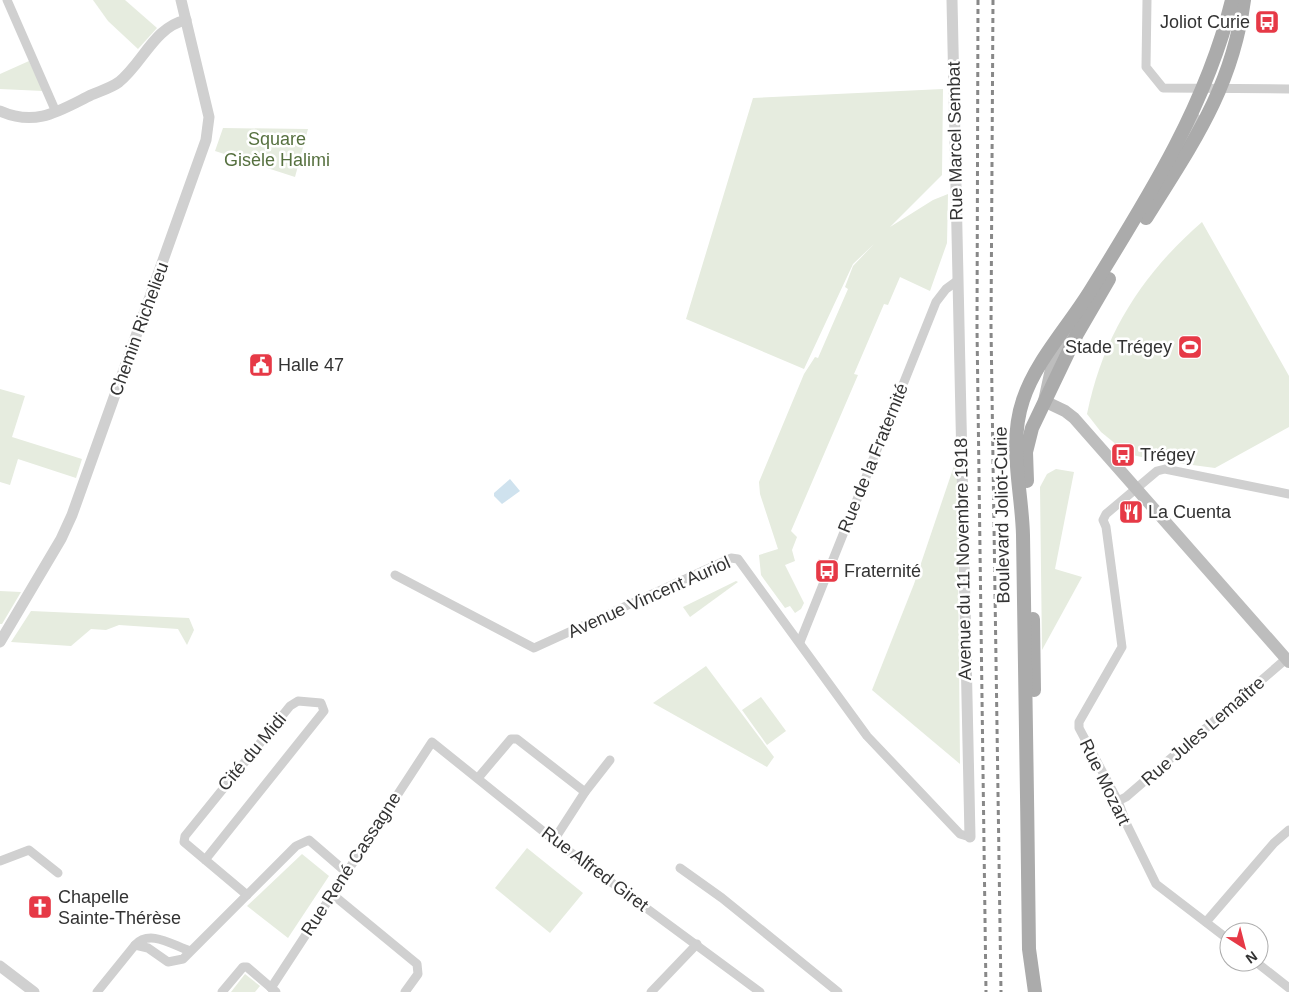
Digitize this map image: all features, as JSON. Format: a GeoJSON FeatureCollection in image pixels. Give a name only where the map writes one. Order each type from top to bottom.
{"type":"FeatureCollection","features":[{"type":"Feature","properties":{"kind":"main road","name":"Boulevard Joliot-Curie"},"geometry":{"type":"LineString","coordinates":[[1035,992],[1029,949],[1023,532],[1016,436],[1020,412],[1026,391],[1041,364],[1078,310],[1158,180],[1202,88],[1222,38],[1232,0]]}},
{"type":"Feature","properties":{"kind":"main road","name":"Boulevard Joliot-Curie"},"geometry":{"type":"LineString","coordinates":[[1044,992],[1039,954],[1037,913],[1032,541],[1026,468],[1028,440],[1044,401],[1086,317],[1204,126],[1220,89],[1237,38],[1244,0]]}},
{"type":"Feature","properties":{"kind":"main road"},"geometry":{"type":"LineString","coordinates":[[1078,310],[1051,369],[1044,401],[1065,411],[1074,418],[1288,661]]}},
{"type":"Feature","properties":{"kind":"street"},"geometry":{"type":"LineString","coordinates":[[8,0],[56,112]]}},
{"type":"Feature","properties":{"kind":"street","name":"Chemin Richelieu"},"geometry":{"type":"LineString","coordinates":[[0,642],[61,539],[72,515],[206,140],[209,117],[181,0]]}},
{"type":"Feature","properties":{"kind":"street","name":"Rue Marcel Sembat"},"geometry":{"type":"LineString","coordinates":[[952,0],[957,281]]}},
{"type":"Feature","properties":{"kind":"street"},"geometry":{"type":"LineString","coordinates":[[1147,0],[1146,67],[1162,88],[1289,89]]}},
{"type":"Feature","properties":{"kind":"street"},"geometry":{"type":"LineString","coordinates":[[0,111],[17,118],[28,118],[56,112],[119,82],[166,28],[186,20]]}},
{"type":"Feature","properties":{"kind":"street"},"geometry":{"type":"LineString","coordinates":[[1180,165],[1187,138],[1202,106],[1202,88]]}},
{"type":"Feature","properties":{"kind":"street","name":"Rue de la Fraternité"},"geometry":{"type":"LineString","coordinates":[[800,642],[936,302],[946,288],[957,281]]}},
{"type":"Feature","properties":{"kind":"street","name":"Avenue du 11 Novembre 1918"},"geometry":{"type":"LineString","coordinates":[[957,281],[970,837]]}},
{"type":"Feature","properties":{"kind":"street","name":"Rue Mozart"},"geometry":{"type":"LineString","coordinates":[[1219,932],[1156,884],[1127,825],[1118,801],[1079,728],[1079,722],[1122,647],[1106,527],[1103,520],[1106,514],[1157,471],[1166,469],[1289,494]]}},
{"type":"Feature","properties":{"kind":"street","name":"Avenue Vincent Auriol"},"geometry":{"type":"LineString","coordinates":[[396,575],[534,648],[731,558],[738,559],[867,736],[960,834],[970,837]]}},
{"type":"Feature","properties":{"kind":"street","name":"Rue Jules Lemaître"},"geometry":{"type":"LineString","coordinates":[[1118,801],[1126,797],[1288,661]]}},
{"type":"Feature","properties":{"kind":"street","name":"Cité du Midi"},"geometry":{"type":"LineString","coordinates":[[206,860],[324,711],[321,703],[298,701],[290,706],[185,836],[184,842],[247,895]]}},
{"type":"Feature","properties":{"kind":"street"},"geometry":{"type":"LineString","coordinates":[[478,778],[511,739],[518,739],[585,792]]}},
{"type":"Feature","properties":{"kind":"street","name":"Rue Alfred Giret"},"geometry":{"type":"LineString","coordinates":[[432,742],[554,840],[760,992]]}},
{"type":"Feature","properties":{"kind":"street","name":"Rue René Cassagne"},"geometry":{"type":"LineString","coordinates":[[274,990],[346,872],[432,742]]}},
{"type":"Feature","properties":{"kind":"street"},"geometry":{"type":"LineString","coordinates":[[554,840],[585,792],[610,760]]}},
{"type":"Feature","properties":{"kind":"street"},"geometry":{"type":"LineString","coordinates":[[1206,922],[1274,843],[1289,830]]}},
{"type":"Feature","properties":{"kind":"street"},"geometry":{"type":"LineString","coordinates":[[135,946],[148,948],[168,962],[183,959],[296,846],[309,840],[346,872]]}},
{"type":"Feature","properties":{"kind":"street"},"geometry":{"type":"LineString","coordinates":[[0,861],[29,850],[58,873]]}},
{"type":"Feature","properties":{"kind":"street"},"geometry":{"type":"LineString","coordinates":[[680,868],[722,898],[838,992]]}},
{"type":"Feature","properties":{"kind":"street"},"geometry":{"type":"LineString","coordinates":[[332,894],[417,964],[418,974],[406,992]]}},
{"type":"Feature","properties":{"kind":"street"},"geometry":{"type":"LineString","coordinates":[[97,992],[142,938],[150,936],[190,951]]}},
{"type":"Feature","properties":{"kind":"street"},"geometry":{"type":"LineString","coordinates":[[651,992],[697,944]]}},
{"type":"Feature","properties":{"kind":"street"},"geometry":{"type":"LineString","coordinates":[[0,966],[34,992]]}},
{"type":"Feature","properties":{"kind":"street"},"geometry":{"type":"LineString","coordinates":[[222,992],[243,967],[247,967],[274,990]]}},
{"type":"Feature","properties":{"kind":"street"},"geometry":{"type":"LineString","coordinates":[[1269,972],[1289,988]]}},
{"type":"Feature","properties":{"kind":"green space"},"geometry":{"type":"Polygon","coordinates":[[[93,0],[125,0],[157,28],[138,49],[108,21],[93,0]]]}},
{"type":"Feature","properties":{"kind":"green space"},"geometry":{"type":"Polygon","coordinates":[[[29,61],[43,91],[0,89],[0,74],[29,61]]]}},
{"type":"Feature","properties":{"kind":"green space"},"geometry":{"type":"Polygon","coordinates":[[[943,89],[942,175],[890,227],[933,200],[948,194],[947,243],[930,291],[900,277],[888,305],[884,304],[854,374],[858,375],[791,531],[797,537],[792,550],[795,561],[785,565],[804,603],[801,609],[795,613],[790,606],[785,608],[761,575],[759,555],[778,549],[760,494],[759,482],[804,374],[815,357],[818,358],[848,289],[845,287],[853,266],[874,244],[853,264],[804,369],[686,319],[753,98],[943,89]]]}},
{"type":"Feature","properties":{"kind":"green space","name":"Square Gisèle Halimi"},"geometry":{"type":"Polygon","coordinates":[[[223,128],[308,129],[295,177],[215,151],[223,128]]]}},
{"type":"Feature","properties":{"kind":"green space","name":"Stade Trégey"},"geometry":{"type":"Polygon","coordinates":[[[1202,222],[1289,376],[1289,427],[1215,468],[1155,460],[1128,454],[1101,432],[1087,414],[1103,358],[1128,308],[1143,285],[1161,263],[1202,222]]]}},
{"type":"Feature","properties":{"kind":"green space"},"geometry":{"type":"Polygon","coordinates":[[[0,389],[25,396],[12,437],[82,459],[76,478],[18,459],[10,485],[0,482],[0,389]]]}},
{"type":"Feature","properties":{"kind":"green space"},"geometry":{"type":"Polygon","coordinates":[[[957,457],[960,764],[872,690],[914,584],[957,457]]]}},
{"type":"Feature","properties":{"kind":"green space"},"geometry":{"type":"Polygon","coordinates":[[[1056,469],[1074,472],[1055,569],[1082,577],[1042,650],[1040,487],[1047,474],[1056,469]]]}},
{"type":"Feature","properties":{"kind":"green space"},"geometry":{"type":"Polygon","coordinates":[[[736,581],[738,582],[690,617],[683,607],[736,581]]]}},
{"type":"Feature","properties":{"kind":"green space"},"geometry":{"type":"Polygon","coordinates":[[[0,591],[21,592],[2,624],[0,624],[0,591]]]}},
{"type":"Feature","properties":{"kind":"green space"},"geometry":{"type":"Polygon","coordinates":[[[31,611],[189,618],[194,630],[187,645],[178,629],[119,625],[106,630],[91,629],[71,646],[11,642],[31,611]]]}},
{"type":"Feature","properties":{"kind":"green space"},"geometry":{"type":"Polygon","coordinates":[[[706,666],[774,757],[767,767],[653,703],[706,666]]]}},
{"type":"Feature","properties":{"kind":"green space"},"geometry":{"type":"Polygon","coordinates":[[[761,697],[786,731],[767,745],[742,710],[761,697]]]}},
{"type":"Feature","properties":{"kind":"green space"},"geometry":{"type":"Polygon","coordinates":[[[527,848],[583,893],[550,933],[495,888],[527,848]]]}},
{"type":"Feature","properties":{"kind":"green space"},"geometry":{"type":"Polygon","coordinates":[[[302,854],[329,876],[288,938],[247,906],[302,854]]]}},
{"type":"Feature","properties":{"kind":"green space"},"geometry":{"type":"Polygon","coordinates":[[[245,974],[260,986],[255,992],[231,992],[245,974]]]}},
{"type":"Feature","properties":{"kind":"water"},"geometry":{"type":"Polygon","coordinates":[[[510,479],[520,491],[502,504],[494,496],[494,493],[510,479]]]}},
{"type":"Feature","properties":{"kind":"railway"},"geometry":{"type":"LineString","coordinates":[[978,0],[977,328],[986,992]]}},
{"type":"Feature","properties":{"kind":"railway"},"geometry":{"type":"LineString","coordinates":[[993,0],[991,327],[1001,992]]}},
{"type":"Feature","properties":{"kind":"place","name":"Joliot Curie"},"geometry":{"type":"Point","coordinates":[1267,22]}},
{"type":"Feature","properties":{"kind":"place","name":"Stade Trégey"},"geometry":{"type":"Point","coordinates":[1190,347]}},
{"type":"Feature","properties":{"kind":"place","name":"Halle 47"},"geometry":{"type":"Point","coordinates":[261,365]}},
{"type":"Feature","properties":{"kind":"place","name":"Trégey"},"geometry":{"type":"Point","coordinates":[1123,455]}},
{"type":"Feature","properties":{"kind":"place","name":"La Cuenta"},"geometry":{"type":"Point","coordinates":[1131,512]}},
{"type":"Feature","properties":{"kind":"place","name":"Fraternité"},"geometry":{"type":"Point","coordinates":[827,571]}},
{"type":"Feature","properties":{"kind":"place","name":"Chapelle Sainte-Thérèse"},"geometry":{"type":"Point","coordinates":[40,907]}}]}
